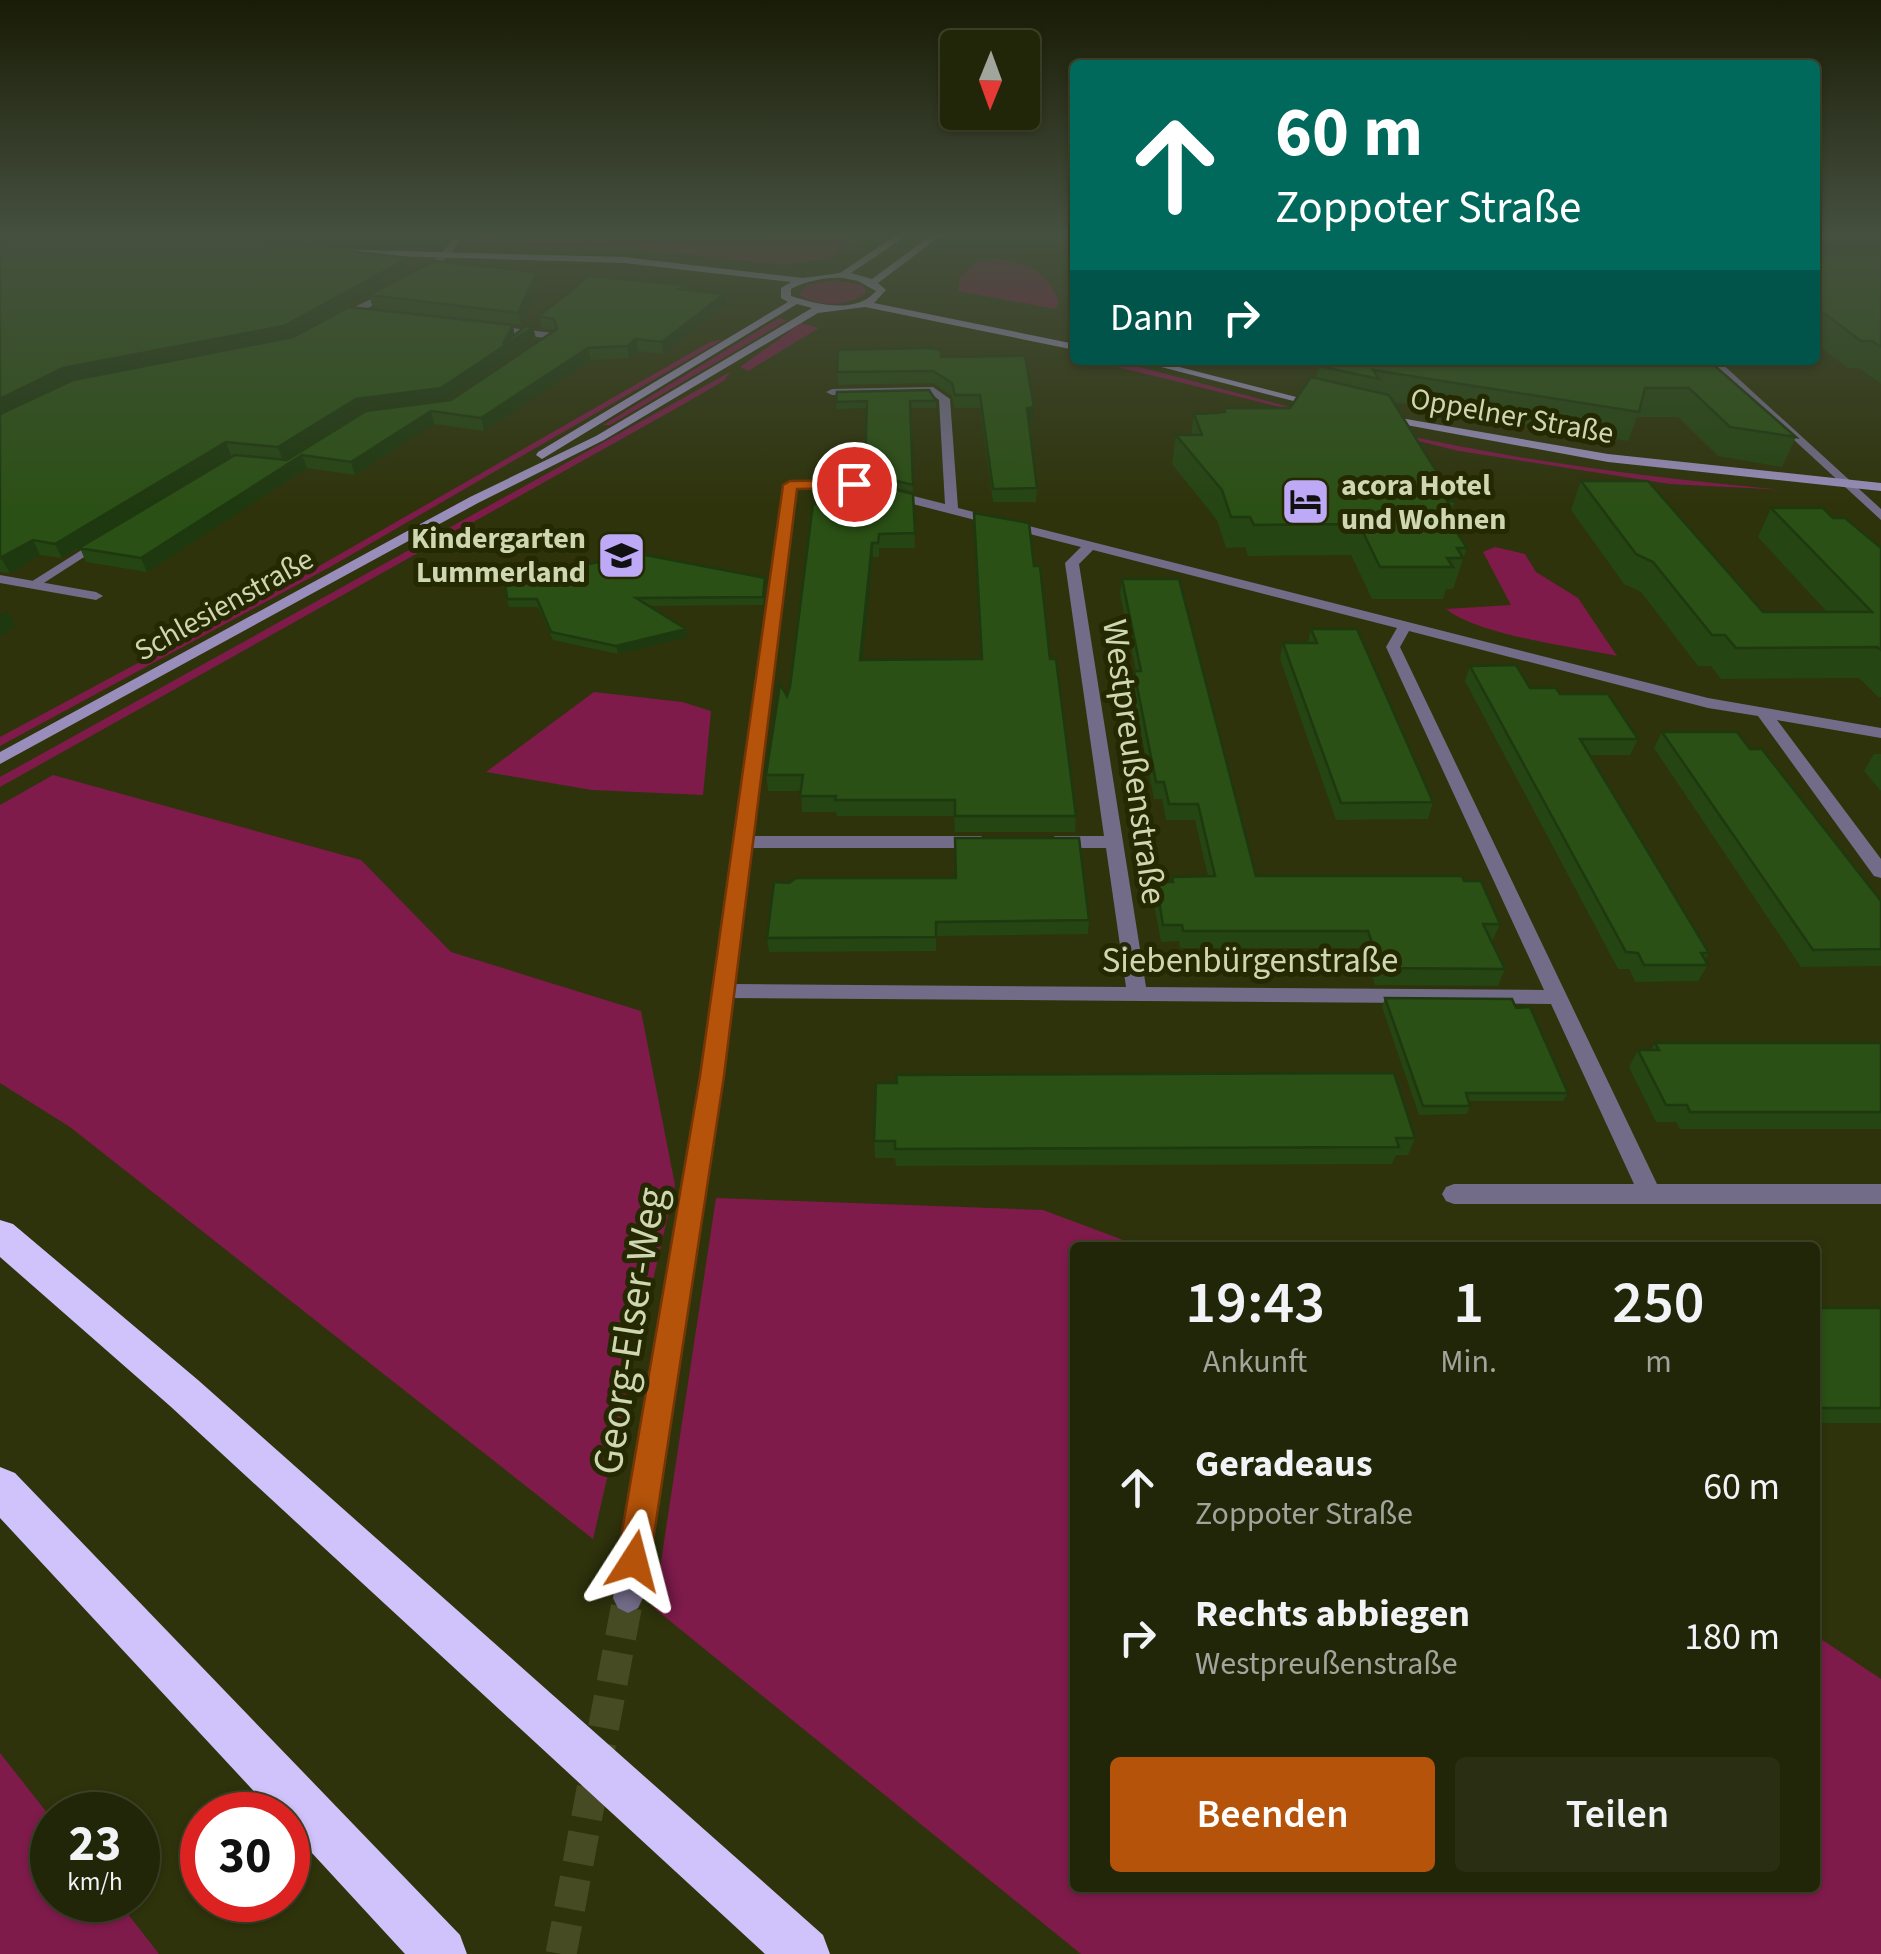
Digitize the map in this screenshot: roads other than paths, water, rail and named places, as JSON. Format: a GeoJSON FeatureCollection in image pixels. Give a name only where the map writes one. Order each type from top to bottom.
{"type":"FeatureCollection","features":[{"type":"Feature","properties":{"kind":"highway"},"geometry":{"type":"LineString","coordinates":[[0,1236],[184,1393],[804,1954]]}},
{"type":"Feature","properties":{"kind":"highway"},"geometry":{"type":"LineString","coordinates":[[0,1488],[440,1954]]}},
{"type":"Feature","properties":{"kind":"street"},"geometry":{"type":"LineString","coordinates":[[322,328],[327,325]]}},
{"type":"Feature","properties":{"kind":"street","name":"Schlesienstraße"},"geometry":{"type":"LineString","coordinates":[[474,500],[574,434],[756,325]]}},
{"type":"Feature","properties":{"kind":"street","name":"Schlesienstraße"},"geometry":{"type":"LineString","coordinates":[[0,759],[474,500],[600,438],[792,325]]}},
{"type":"Feature","properties":{"kind":"street"},"geometry":{"type":"LineString","coordinates":[[973,325],[1070,344]]}},
{"type":"Feature","properties":{"kind":"street"},"geometry":{"type":"LineString","coordinates":[[1000,325],[1070,344]]}},
{"type":"Feature","properties":{"kind":"street"},"geometry":{"type":"LineString","coordinates":[[476,327],[553,336]]}},
{"type":"Feature","properties":{"kind":"street"},"geometry":{"type":"LineString","coordinates":[[1159,365],[1339,409]]}},
{"type":"Feature","properties":{"kind":"street"},"geometry":{"type":"LineString","coordinates":[[1718,365],[1826,461],[1881,516]]}},
{"type":"Feature","properties":{"kind":"street"},"geometry":{"type":"LineString","coordinates":[[832,392],[934,390],[944,399],[952,510],[1765,715],[1881,733]]}},
{"type":"Feature","properties":{"kind":"street","name":"Oppelner Straße"},"geometry":{"type":"LineString","coordinates":[[1366,414],[1608,458],[1881,487]]}},
{"type":"Feature","properties":{"kind":"street","name":"Georg-Elser-Weg"},"geometry":{"type":"LineString","coordinates":[[628,1598],[712,1076],[790,485],[854,484],[952,510]]}},
{"type":"Feature","properties":{"kind":"street","name":"Westpreußenstraße"},"geometry":{"type":"LineString","coordinates":[[1090,545],[1072,562],[1137,996]]}},
{"type":"Feature","properties":{"kind":"street"},"geometry":{"type":"LineString","coordinates":[[0,579],[96,596]]}},
{"type":"Feature","properties":{"kind":"street"},"geometry":{"type":"LineString","coordinates":[[1405,626],[1393,647],[1650,1194]]}},
{"type":"Feature","properties":{"kind":"street"},"geometry":{"type":"LineString","coordinates":[[1765,715],[1881,872]]}},
{"type":"Feature","properties":{"kind":"street"},"geometry":{"type":"LineString","coordinates":[[743,842],[997,842]]}},
{"type":"Feature","properties":{"kind":"street"},"geometry":{"type":"LineString","coordinates":[[1036,842],[1111,842]]}},
{"type":"Feature","properties":{"kind":"street","name":"Siebenbürgenstraße"},"geometry":{"type":"LineString","coordinates":[[723,992],[1558,997]]}},
{"type":"Feature","properties":{"kind":"street"},"geometry":{"type":"LineString","coordinates":[[1454,1194],[1881,1194]]}},
{"type":"Feature","properties":{"kind":"lane"},"geometry":{"type":"LineString","coordinates":[[538,346],[553,336]]}},
{"type":"Feature","properties":{"kind":"lane"},"geometry":{"type":"LineString","coordinates":[[32,585],[111,536]]}},
{"type":"Feature","properties":{"kind":"tunnel"},"geometry":{"type":"LineString","coordinates":[[561,1954],[628,1598]]}},
{"type":"Feature","properties":{"kind":"place","name":"acora Hotel und Wohnen"},"geometry":{"type":"Point","coordinates":[1306,502]}},
{"type":"Feature","properties":{"kind":"place","name":"Kindergarten Lummerland"},"geometry":{"type":"Point","coordinates":[621,555]}}]}
